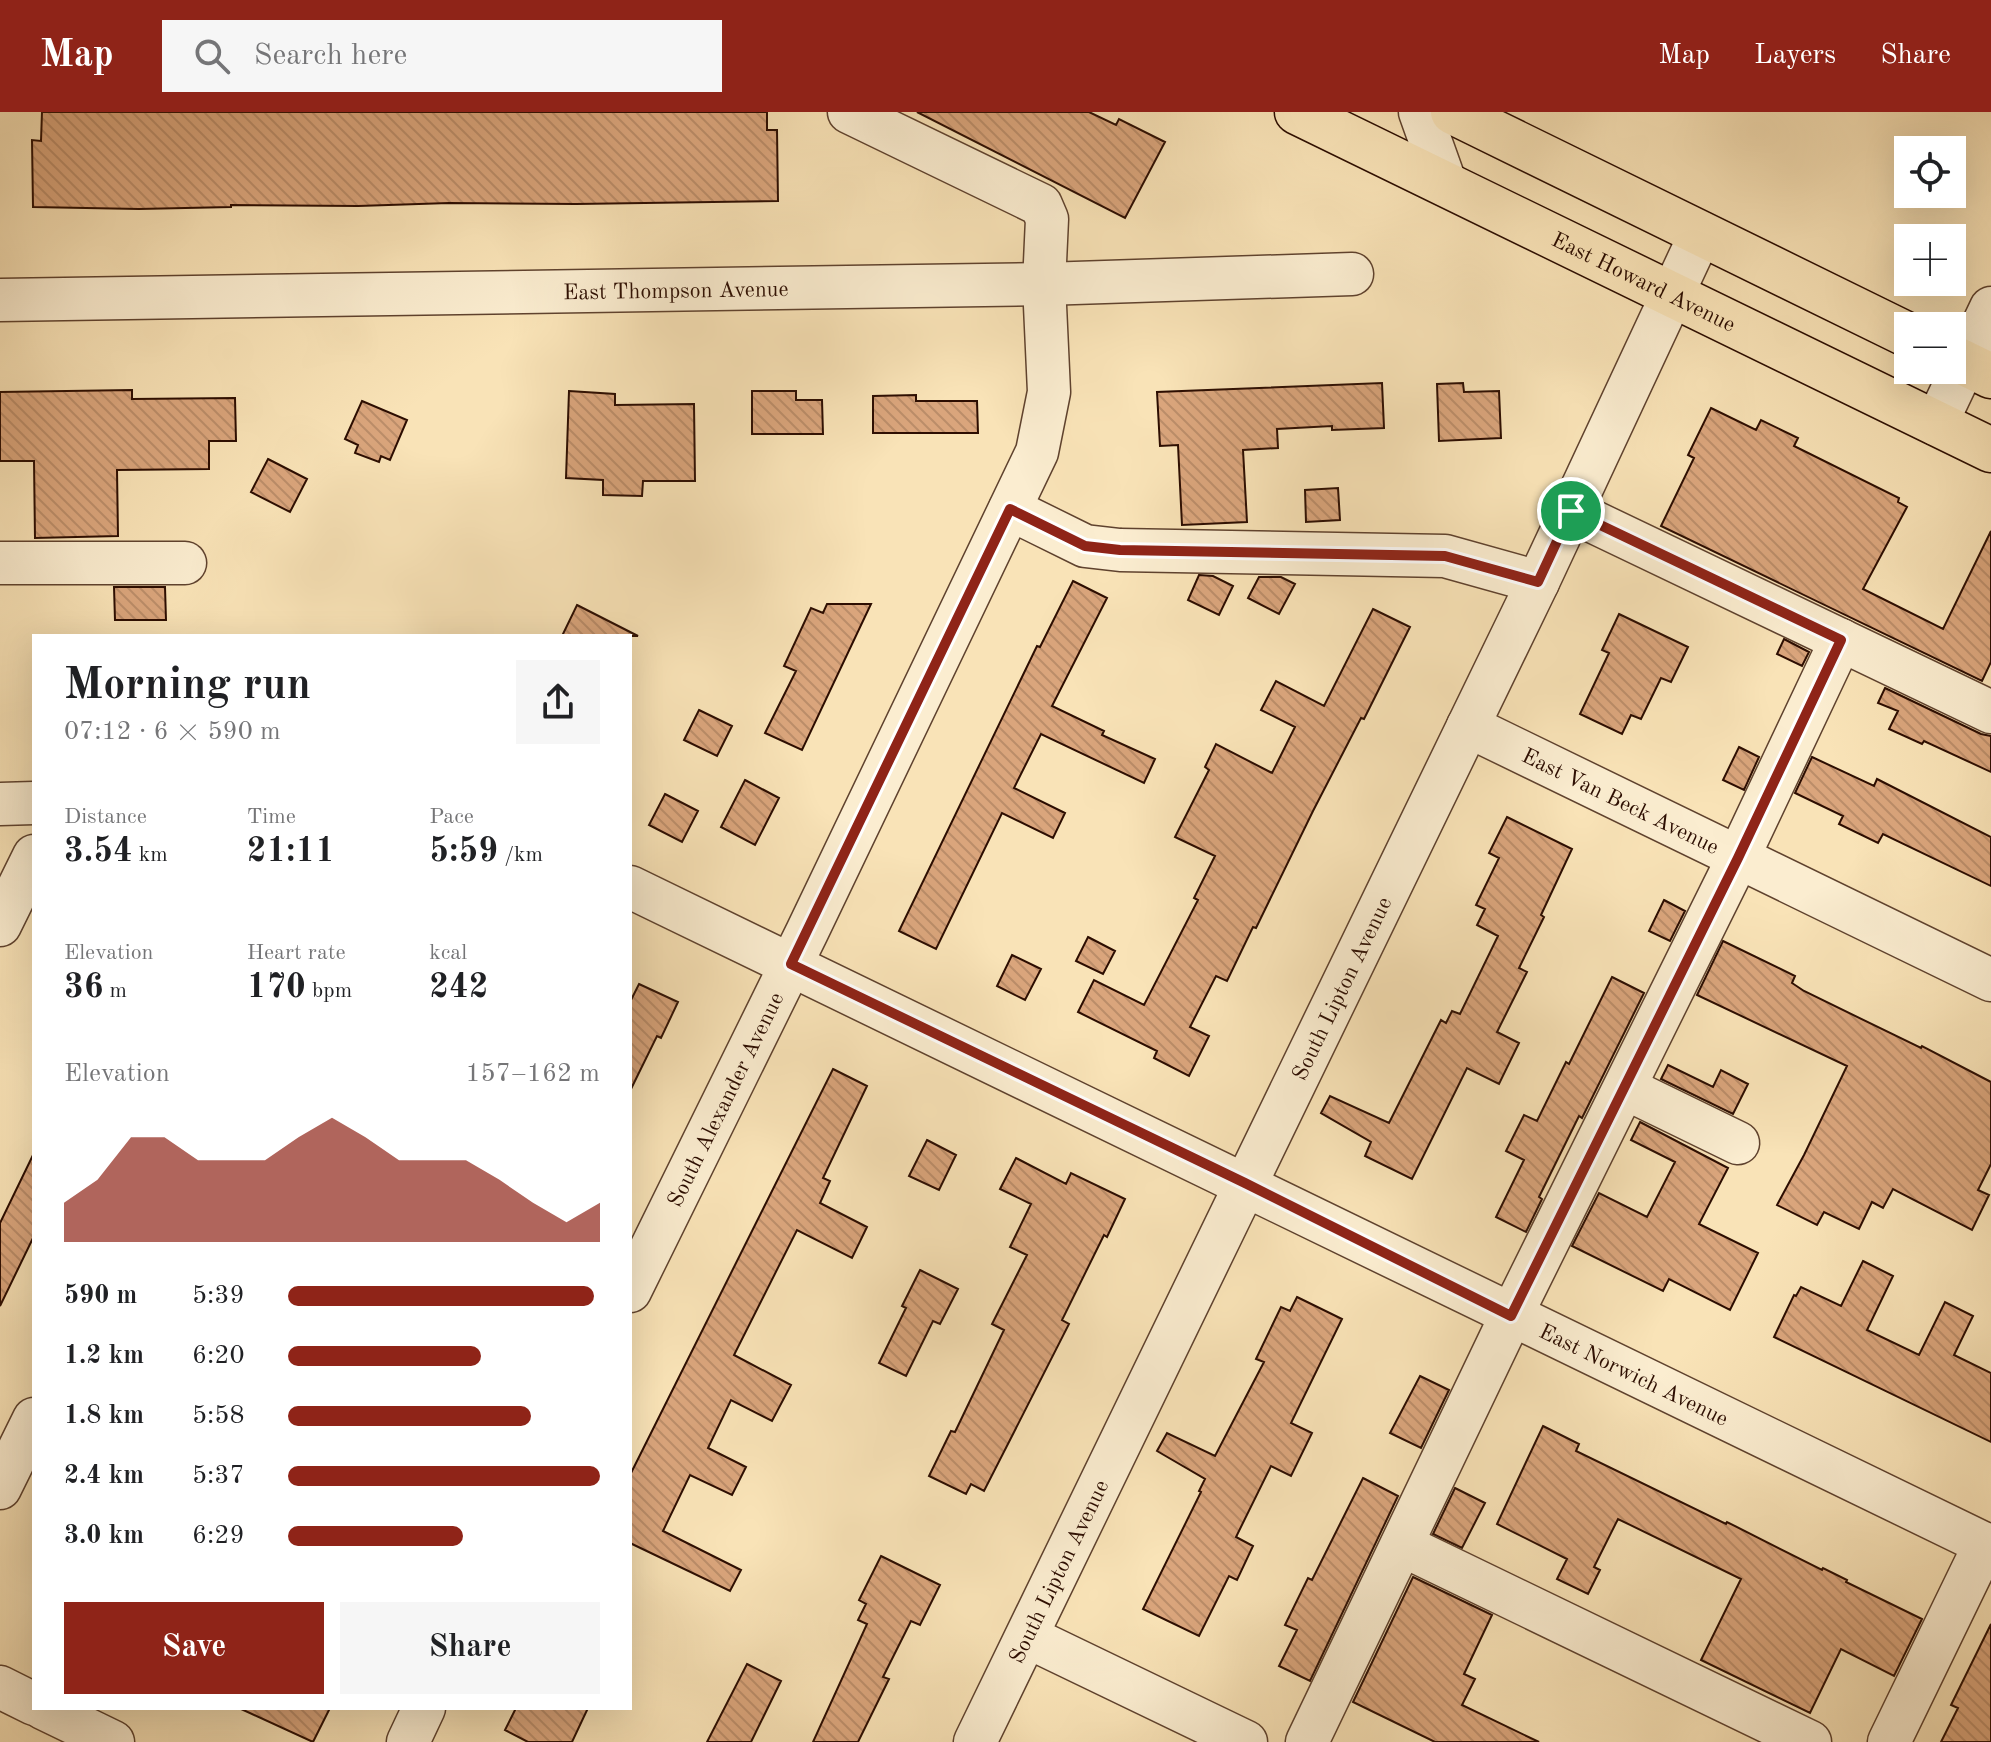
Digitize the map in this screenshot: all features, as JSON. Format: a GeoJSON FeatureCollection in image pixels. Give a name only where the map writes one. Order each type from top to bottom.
{"type":"FeatureCollection","features":[{"type":"Feature","properties":{"kind":"main road","name":"East Howard Avenue"},"geometry":{"type":"LineString","coordinates":[[1297,112],[1991,450]]}},
{"type":"Feature","properties":{"kind":"main road"},"geometry":{"type":"LineString","coordinates":[[1453,112],[1894,328]]}},
{"type":"Feature","properties":{"kind":"street","name":"South Alexander Avenue"},"geometry":{"type":"LineString","coordinates":[[632,1287],[1037,452],[1049,392],[1044,284],[1047,219],[1041,205],[849,112]]}},
{"type":"Feature","properties":{"kind":"street"},"geometry":{"type":"LineString","coordinates":[[1420,112],[1446,185]]}},
{"type":"Feature","properties":{"kind":"street","name":"South Lipton Avenue"},"geometry":{"type":"LineString","coordinates":[[975,1742],[1538,582],[1701,233]]}},
{"type":"Feature","properties":{"kind":"street","name":"East Thompson Avenue"},"geometry":{"type":"LineString","coordinates":[[0,300],[1044,284],[1352,274]]}},
{"type":"Feature","properties":{"kind":"street"},"geometry":{"type":"LineString","coordinates":[[1936,424],[1969,365],[1991,308]]}},
{"type":"Feature","properties":{"kind":"street"},"geometry":{"type":"LineString","coordinates":[[1010,509],[1085,546],[1120,550],[1445,556],[1538,582]]}},
{"type":"Feature","properties":{"kind":"street"},"geometry":{"type":"LineString","coordinates":[[1571,511],[1991,712]]}},
{"type":"Feature","properties":{"kind":"street"},"geometry":{"type":"LineString","coordinates":[[0,563],[185,563]]}},
{"type":"Feature","properties":{"kind":"street"},"geometry":{"type":"LineString","coordinates":[[1307,1742],[1841,640]]}},
{"type":"Feature","properties":{"kind":"street","name":"East Van Beck Avenue"},"geometry":{"type":"LineString","coordinates":[[1468,726],[1991,980]]}},
{"type":"Feature","properties":{"kind":"street"},"geometry":{"type":"LineString","coordinates":[[0,804],[32,803]]}},
{"type":"Feature","properties":{"kind":"street"},"geometry":{"type":"LineString","coordinates":[[0,925],[32,860]]}},
{"type":"Feature","properties":{"kind":"street","name":"East Norwich Avenue"},"geometry":{"type":"LineString","coordinates":[[632,888],[1988,1546]]}},
{"type":"Feature","properties":{"kind":"street"},"geometry":{"type":"LineString","coordinates":[[1625,1088],[1738,1143]]}},
{"type":"Feature","properties":{"kind":"street"},"geometry":{"type":"LineString","coordinates":[[0,1488],[32,1423]]}},
{"type":"Feature","properties":{"kind":"street"},"geometry":{"type":"LineString","coordinates":[[1402,1545],[1810,1742]]}},
{"type":"Feature","properties":{"kind":"street"},"geometry":{"type":"LineString","coordinates":[[1889,1742],[1988,1546]]}},
{"type":"Feature","properties":{"kind":"street"},"geometry":{"type":"LineString","coordinates":[[1028,1637],[1246,1742]]}},
{"type":"Feature","properties":{"kind":"street"},"geometry":{"type":"LineString","coordinates":[[0,1687],[32,1703]]}},
{"type":"Feature","properties":{"kind":"street"},"geometry":{"type":"LineString","coordinates":[[47,1710],[113,1742]]}},
{"type":"Feature","properties":{"kind":"street"},"geometry":{"type":"LineString","coordinates":[[408,1742],[423,1710]]}},
{"type":"Feature","properties":{"kind":"building"},"geometry":{"type":"Polygon","coordinates":[[[42,112],[767,112],[767,130],[777,130],[778,201],[231,205],[139,209],[33,207],[32,140],[41,141],[42,112]]]}},
{"type":"Feature","properties":{"kind":"building"},"geometry":{"type":"Polygon","coordinates":[[[917,112],[1089,112],[1116,125],[1119,119],[1165,142],[1125,218],[917,112]]]}},
{"type":"Feature","properties":{"kind":"building"},"geometry":{"type":"Polygon","coordinates":[[[1382,383],[1384,428],[1332,430],[1332,426],[1277,429],[1278,448],[1243,450],[1247,522],[1182,525],[1178,445],[1160,446],[1157,392],[1382,383]]]}},
{"type":"Feature","properties":{"kind":"building"},"geometry":{"type":"Polygon","coordinates":[[[1463,383],[1464,392],[1499,391],[1501,438],[1439,441],[1437,384],[1463,383]]]}},
{"type":"Feature","properties":{"kind":"building"},"geometry":{"type":"Polygon","coordinates":[[[132,390],[132,399],[235,398],[236,441],[209,441],[209,469],[117,470],[118,536],[35,538],[34,461],[0,461],[0,392],[132,390]]]}},
{"type":"Feature","properties":{"kind":"building"},"geometry":{"type":"Polygon","coordinates":[[[569,391],[615,394],[615,405],[694,404],[695,481],[643,481],[642,496],[603,495],[603,480],[566,478],[569,391]]]}},
{"type":"Feature","properties":{"kind":"building"},"geometry":{"type":"Polygon","coordinates":[[[752,391],[796,391],[796,400],[822,400],[823,434],[752,434],[752,391]]]}},
{"type":"Feature","properties":{"kind":"building"},"geometry":{"type":"Polygon","coordinates":[[[916,395],[916,401],[977,401],[978,433],[873,433],[873,396],[916,395]]]}},
{"type":"Feature","properties":{"kind":"building"},"geometry":{"type":"Polygon","coordinates":[[[362,401],[407,420],[390,460],[381,456],[379,462],[355,453],[358,445],[345,439],[362,401]]]}},
{"type":"Feature","properties":{"kind":"building"},"geometry":{"type":"Polygon","coordinates":[[[1711,408],[1756,430],[1761,420],[1798,438],[1794,446],[1899,498],[1898,502],[1907,507],[1863,589],[1943,629],[1991,531],[1991,662],[1982,681],[1661,526],[1694,458],[1688,455],[1711,408]]]}},
{"type":"Feature","properties":{"kind":"building"},"geometry":{"type":"Polygon","coordinates":[[[268,459],[307,479],[290,512],[251,492],[268,459]]]}},
{"type":"Feature","properties":{"kind":"building"},"geometry":{"type":"Polygon","coordinates":[[[1338,488],[1340,520],[1306,522],[1305,490],[1338,488]]]}},
{"type":"Feature","properties":{"kind":"building"},"geometry":{"type":"Polygon","coordinates":[[[1199,575],[1213,576],[1233,586],[1219,615],[1188,600],[1199,575]]]}},
{"type":"Feature","properties":{"kind":"building"},"geometry":{"type":"Polygon","coordinates":[[[1259,577],[1281,577],[1295,584],[1279,614],[1248,598],[1259,577]]]}},
{"type":"Feature","properties":{"kind":"building"},"geometry":{"type":"Polygon","coordinates":[[[1073,581],[1107,598],[1052,706],[1104,731],[1102,735],[1155,759],[1144,783],[1041,734],[1014,788],[1065,813],[1053,838],[1002,813],[936,949],[899,931],[1037,646],[1040,647],[1073,581]]]}},
{"type":"Feature","properties":{"kind":"building"},"geometry":{"type":"Polygon","coordinates":[[[114,587],[165,587],[166,620],[115,620],[114,587]]]}},
{"type":"Feature","properties":{"kind":"building"},"geometry":{"type":"Polygon","coordinates":[[[827,604],[871,604],[802,750],[765,733],[796,671],[784,666],[811,608],[823,613],[827,604]]]}},
{"type":"Feature","properties":{"kind":"building"},"geometry":{"type":"Polygon","coordinates":[[[577,605],[638,636],[632,634],[563,634],[577,605]]]}},
{"type":"Feature","properties":{"kind":"building"},"geometry":{"type":"Polygon","coordinates":[[[1373,609],[1410,627],[1227,981],[1216,976],[1190,1027],[1209,1036],[1189,1076],[1154,1058],[1157,1051],[1078,1012],[1094,980],[1144,1005],[1198,900],[1194,898],[1215,856],[1175,837],[1209,770],[1205,767],[1216,744],[1272,773],[1295,727],[1261,710],[1276,681],[1324,706],[1373,609]]]}},
{"type":"Feature","properties":{"kind":"building"},"geometry":{"type":"Polygon","coordinates":[[[1619,614],[1688,647],[1671,682],[1661,678],[1641,719],[1631,715],[1622,734],[1580,714],[1609,653],[1602,650],[1619,614]]]}},
{"type":"Feature","properties":{"kind":"building"},"geometry":{"type":"Polygon","coordinates":[[[1784,639],[1809,652],[1802,666],[1777,654],[1784,639]]]}},
{"type":"Feature","properties":{"kind":"building"},"geometry":{"type":"Polygon","coordinates":[[[1885,688],[1991,736],[1991,772],[1924,741],[1922,744],[1889,729],[1898,711],[1878,703],[1885,688]]]}},
{"type":"Feature","properties":{"kind":"building"},"geometry":{"type":"Polygon","coordinates":[[[699,710],[732,726],[717,756],[684,740],[699,710]]]}},
{"type":"Feature","properties":{"kind":"building"},"geometry":{"type":"Polygon","coordinates":[[[1739,747],[1759,757],[1744,790],[1723,780],[1739,747]]]}},
{"type":"Feature","properties":{"kind":"building"},"geometry":{"type":"Polygon","coordinates":[[[1812,757],[1874,786],[1877,779],[1991,837],[1991,886],[1883,834],[1878,843],[1839,824],[1843,816],[1795,793],[1812,757]]]}},
{"type":"Feature","properties":{"kind":"building"},"geometry":{"type":"Polygon","coordinates":[[[745,780],[779,798],[755,845],[721,827],[745,780]]]}},
{"type":"Feature","properties":{"kind":"building"},"geometry":{"type":"Polygon","coordinates":[[[665,794],[698,811],[682,842],[649,825],[665,794]]]}},
{"type":"Feature","properties":{"kind":"building"},"geometry":{"type":"Polygon","coordinates":[[[1507,817],[1572,849],[1519,968],[1527,972],[1497,1032],[1519,1043],[1499,1084],[1467,1068],[1412,1179],[1365,1156],[1371,1142],[1321,1113],[1330,1096],[1389,1123],[1441,1020],[1446,1023],[1452,1011],[1460,1014],[1498,936],[1477,925],[1485,909],[1476,905],[1499,858],[1489,853],[1507,817]]]}},
{"type":"Feature","properties":{"kind":"building"},"geometry":{"type":"Polygon","coordinates":[[[1664,900],[1685,911],[1670,941],[1649,931],[1664,900]]]}},
{"type":"Feature","properties":{"kind":"building"},"geometry":{"type":"Polygon","coordinates":[[[1088,937],[1115,951],[1103,974],[1076,961],[1088,937]]]}},
{"type":"Feature","properties":{"kind":"building"},"geometry":{"type":"Polygon","coordinates":[[[1723,941],[1795,976],[1792,983],[1804,991],[1991,1082],[1991,1164],[1978,1190],[1989,1195],[1972,1230],[1893,1189],[1883,1208],[1872,1202],[1859,1229],[1824,1212],[1817,1225],[1777,1205],[1847,1066],[1697,995],[1723,941]]]}},
{"type":"Feature","properties":{"kind":"building"},"geometry":{"type":"Polygon","coordinates":[[[1012,955],[1041,969],[1025,1000],[997,986],[1012,955]]]}},
{"type":"Feature","properties":{"kind":"building"},"geometry":{"type":"Polygon","coordinates":[[[1612,977],[1644,993],[1539,1197],[1542,1199],[1526,1232],[1496,1217],[1524,1160],[1506,1151],[1524,1115],[1537,1121],[1612,977]]]}},
{"type":"Feature","properties":{"kind":"building"},"geometry":{"type":"Polygon","coordinates":[[[639,984],[678,1002],[632,1087],[632,998],[639,984]]]}},
{"type":"Feature","properties":{"kind":"building"},"geometry":{"type":"Polygon","coordinates":[[[1668,1065],[1713,1087],[1721,1070],[1748,1084],[1733,1114],[1661,1079],[1668,1065]]]}},
{"type":"Feature","properties":{"kind":"building"},"geometry":{"type":"Polygon","coordinates":[[[833,1069],[867,1086],[823,1178],[830,1181],[820,1203],[867,1227],[852,1258],[797,1230],[734,1355],[791,1385],[772,1421],[731,1400],[708,1448],[746,1467],[732,1495],[690,1475],[663,1531],[741,1570],[730,1591],[632,1544],[632,1471],[833,1069]]]}},
{"type":"Feature","properties":{"kind":"building"},"geometry":{"type":"Polygon","coordinates":[[[1640,1122],[1728,1168],[1699,1224],[1758,1253],[1730,1310],[1669,1279],[1663,1291],[1572,1246],[1599,1193],[1647,1217],[1675,1162],[1631,1140],[1640,1122]]]}},
{"type":"Feature","properties":{"kind":"building"},"geometry":{"type":"Polygon","coordinates":[[[927,1140],[956,1155],[939,1190],[909,1176],[927,1140]]]}},
{"type":"Feature","properties":{"kind":"building"},"geometry":{"type":"Polygon","coordinates":[[[32,1157],[32,1240],[0,1306],[0,1223],[32,1157]]]}},
{"type":"Feature","properties":{"kind":"building"},"geometry":{"type":"Polygon","coordinates":[[[1016,1158],[1066,1184],[1071,1173],[1125,1199],[1062,1320],[1069,1324],[984,1491],[971,1484],[966,1494],[929,1476],[951,1431],[955,1432],[1004,1330],[992,1324],[1027,1255],[1010,1247],[1031,1204],[1000,1189],[1016,1158]]]}},
{"type":"Feature","properties":{"kind":"building"},"geometry":{"type":"Polygon","coordinates":[[[1863,1261],[1893,1276],[1867,1330],[1919,1355],[1945,1302],[1973,1316],[1954,1355],[1991,1373],[1991,1442],[1774,1337],[1801,1287],[1841,1306],[1863,1261]]]}},
{"type":"Feature","properties":{"kind":"building"},"geometry":{"type":"Polygon","coordinates":[[[920,1270],[958,1289],[940,1324],[933,1321],[906,1376],[879,1363],[906,1308],[902,1306],[920,1270]]]}},
{"type":"Feature","properties":{"kind":"building"},"geometry":{"type":"Polygon","coordinates":[[[1297,1297],[1342,1319],[1291,1423],[1312,1433],[1291,1476],[1271,1466],[1236,1537],[1253,1546],[1237,1580],[1229,1576],[1199,1636],[1143,1609],[1205,1479],[1157,1451],[1167,1433],[1215,1456],[1264,1362],[1256,1359],[1281,1307],[1290,1311],[1297,1297]]]}},
{"type":"Feature","properties":{"kind":"building"},"geometry":{"type":"Polygon","coordinates":[[[1420,1376],[1449,1390],[1421,1448],[1390,1433],[1420,1376]]]}},
{"type":"Feature","properties":{"kind":"building"},"geometry":{"type":"Polygon","coordinates":[[[1543,1426],[1579,1444],[1576,1451],[1823,1568],[1922,1619],[1894,1676],[1841,1649],[1810,1713],[1701,1660],[1741,1579],[1618,1519],[1594,1567],[1600,1570],[1588,1594],[1557,1579],[1567,1559],[1497,1524],[1543,1426]]]}},
{"type":"Feature","properties":{"kind":"building"},"geometry":{"type":"Polygon","coordinates":[[[1363,1478],[1398,1496],[1310,1681],[1279,1666],[1297,1630],[1285,1625],[1308,1578],[1312,1580],[1363,1478]]]}},
{"type":"Feature","properties":{"kind":"building"},"geometry":{"type":"Polygon","coordinates":[[[1455,1488],[1485,1503],[1462,1548],[1433,1534],[1455,1488]]]}},
{"type":"Feature","properties":{"kind":"building"},"geometry":{"type":"Polygon","coordinates":[[[881,1556],[940,1585],[920,1625],[911,1621],[883,1677],[889,1679],[858,1742],[813,1742],[867,1624],[858,1620],[866,1604],[859,1600],[881,1556]]]}},
{"type":"Feature","properties":{"kind":"building"},"geometry":{"type":"Polygon","coordinates":[[[1413,1577],[1492,1615],[1464,1674],[1475,1679],[1462,1705],[1539,1742],[1435,1742],[1353,1702],[1413,1577]]]}},
{"type":"Feature","properties":{"kind":"building"},"geometry":{"type":"Polygon","coordinates":[[[1991,1624],[1991,1742],[1941,1742],[1958,1708],[1951,1705],[1991,1624]]]}},
{"type":"Feature","properties":{"kind":"building"},"geometry":{"type":"Polygon","coordinates":[[[747,1664],[781,1681],[751,1742],[707,1742],[747,1664]]]}},
{"type":"Feature","properties":{"kind":"building"},"geometry":{"type":"Polygon","coordinates":[[[243,1710],[329,1710],[313,1742],[243,1710]]]}},
{"type":"Feature","properties":{"kind":"building"},"geometry":{"type":"Polygon","coordinates":[[[515,1710],[587,1710],[572,1742],[528,1742],[505,1730],[515,1710]]]}},
{"type":"Feature","properties":{"kind":"route"},"geometry":{"type":"LineString","coordinates":[[1010,509],[1085,546],[1120,550],[1445,556],[1538,582],[1571,511],[1841,640],[1738,858],[1511,1316],[1245,1183],[791,964],[1010,509]]}}]}
